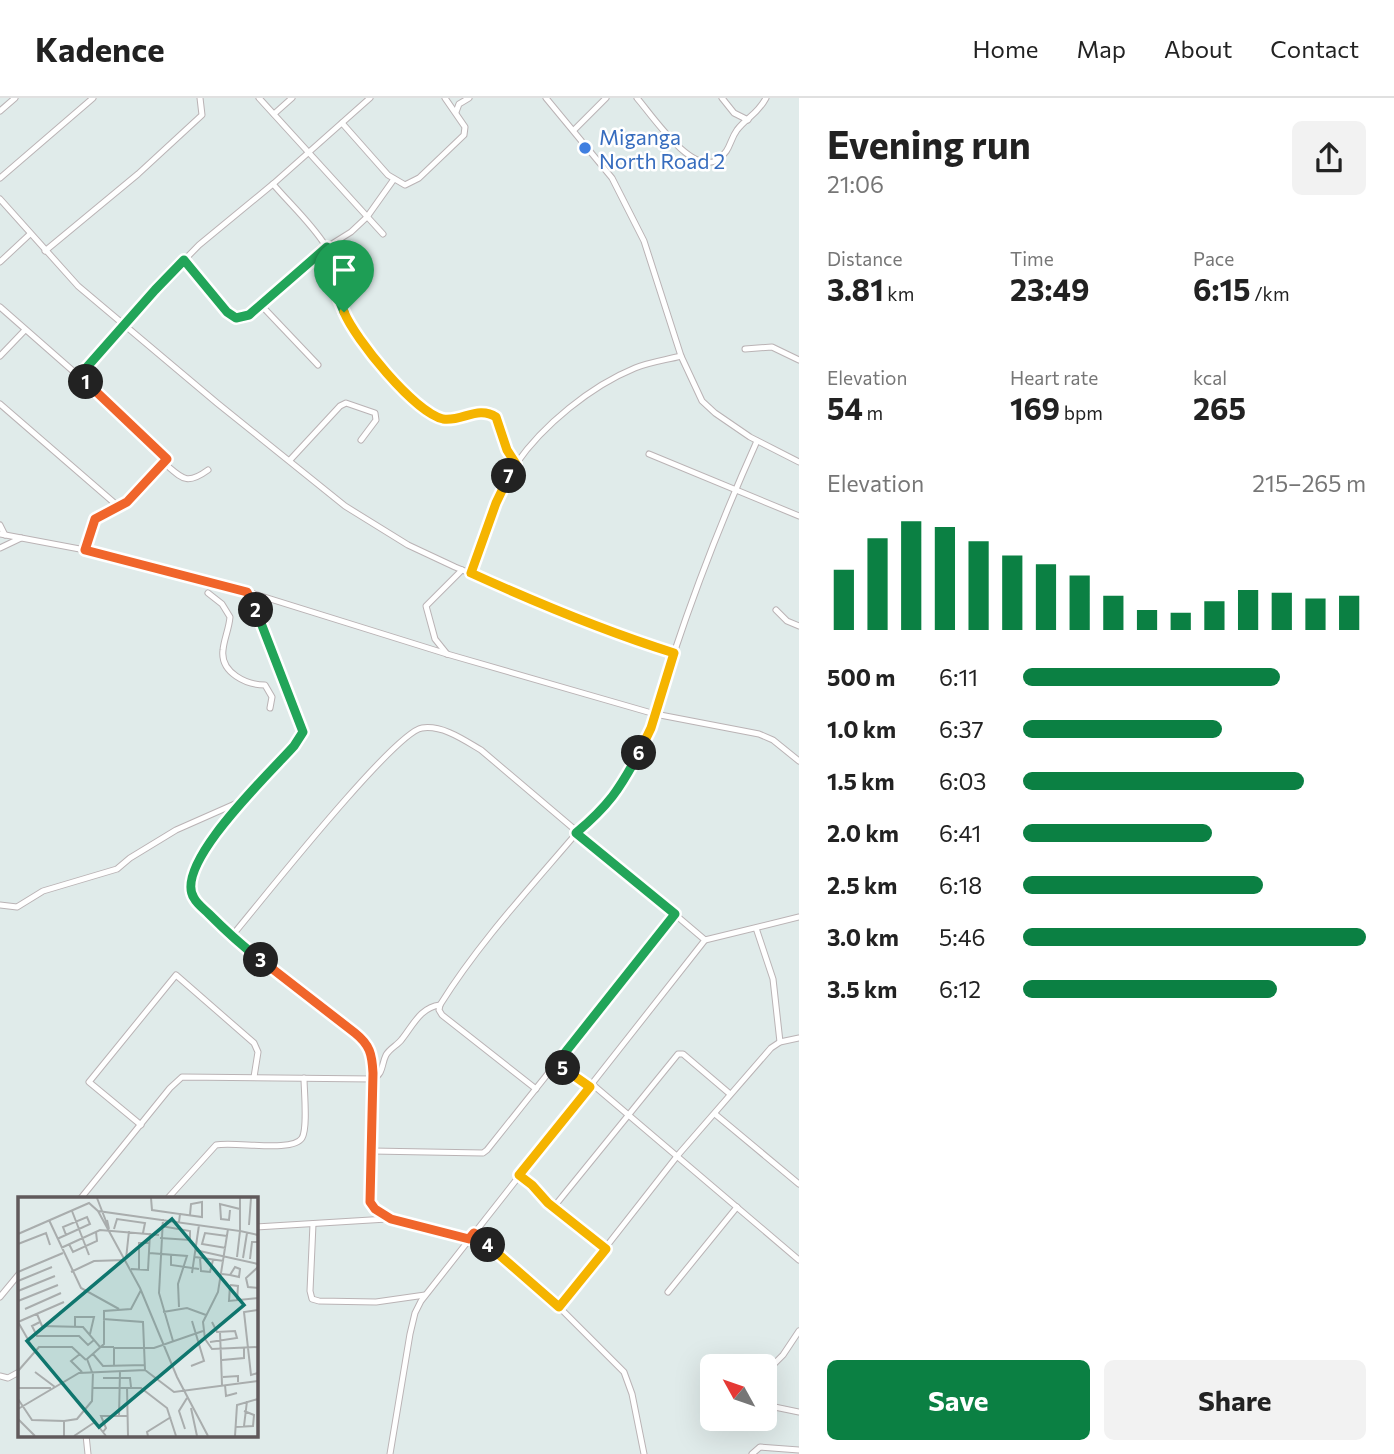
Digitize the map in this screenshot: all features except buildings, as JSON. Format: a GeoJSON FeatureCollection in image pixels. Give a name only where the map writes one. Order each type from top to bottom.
{"type":"FeatureCollection","features":[{"type":"Feature","properties":{"kind":"street"},"geometry":{"type":"LineString","coordinates":[[0,111],[15,98]]}},
{"type":"Feature","properties":{"kind":"street"},"geometry":{"type":"LineString","coordinates":[[0,178],[93,98]]}},
{"type":"Feature","properties":{"kind":"street"},"geometry":{"type":"LineString","coordinates":[[45,251],[138,174],[202,116],[200,98]]}},
{"type":"Feature","properties":{"kind":"street"},"geometry":{"type":"LineString","coordinates":[[260,98],[383,234]]}},
{"type":"Feature","properties":{"kind":"street"},"geometry":{"type":"LineString","coordinates":[[274,114],[292,98]]}},
{"type":"Feature","properties":{"kind":"street"},"geometry":{"type":"LineString","coordinates":[[79,376],[199,245],[370,98]]}},
{"type":"Feature","properties":{"kind":"street"},"geometry":{"type":"LineString","coordinates":[[342,123],[394,179],[405,185],[412,183],[461,141],[466,131],[445,98]]}},
{"type":"Feature","properties":{"kind":"street"},"geometry":{"type":"LineString","coordinates":[[456,112],[459,104],[469,98]]}},
{"type":"Feature","properties":{"kind":"street"},"geometry":{"type":"LineString","coordinates":[[546,98],[612,178],[644,240],[681,356],[702,401],[757,441],[799,462]]}},
{"type":"Feature","properties":{"kind":"street"},"geometry":{"type":"LineString","coordinates":[[574,130],[606,98]]}},
{"type":"Feature","properties":{"kind":"street"},"geometry":{"type":"LineString","coordinates":[[637,98],[682,151],[697,162],[712,163],[731,147],[738,129],[760,110],[766,98]]}},
{"type":"Feature","properties":{"kind":"street"},"geometry":{"type":"LineString","coordinates":[[722,98],[734,113],[738,129]]}},
{"type":"Feature","properties":{"kind":"street"},"geometry":{"type":"LineString","coordinates":[[734,113],[749,120]]}},
{"type":"Feature","properties":{"kind":"street"},"geometry":{"type":"LineString","coordinates":[[184,260],[227,312],[236,318],[249,315],[327,247],[368,217],[394,179]]}},
{"type":"Feature","properties":{"kind":"street"},"geometry":{"type":"LineString","coordinates":[[273,184],[327,247],[339,280],[339,300],[348,323],[379,363],[404,391],[438,417],[454,419],[484,412],[496,417],[507,450],[516,464]]}},
{"type":"Feature","properties":{"kind":"street"},"geometry":{"type":"LineString","coordinates":[[0,199],[78,286],[345,506],[429,556],[634,641],[674,653]]}},
{"type":"Feature","properties":{"kind":"street"},"geometry":{"type":"LineString","coordinates":[[0,261],[30,234]]}},
{"type":"Feature","properties":{"kind":"street"},"geometry":{"type":"LineString","coordinates":[[261,304],[318,365]]}},
{"type":"Feature","properties":{"kind":"street"},"geometry":{"type":"LineString","coordinates":[[0,307],[79,376],[167,459],[132,497],[93,521],[85,550]]}},
{"type":"Feature","properties":{"kind":"street"},"geometry":{"type":"LineString","coordinates":[[0,356],[25,330]]}},
{"type":"Feature","properties":{"kind":"street"},"geometry":{"type":"LineString","coordinates":[[745,349],[772,346],[799,360]]}},
{"type":"Feature","properties":{"kind":"street"},"geometry":{"type":"LineString","coordinates":[[471,573],[496,503],[516,464],[563,414],[602,385],[642,365],[681,356]]}},
{"type":"Feature","properties":{"kind":"street"},"geometry":{"type":"LineString","coordinates":[[290,460],[340,406],[346,403],[367,408],[375,413],[376,420],[361,440]]}},
{"type":"Feature","properties":{"kind":"street"},"geometry":{"type":"LineString","coordinates":[[0,404],[119,507]]}},
{"type":"Feature","properties":{"kind":"street"},"geometry":{"type":"LineString","coordinates":[[536,1089],[442,1015],[440,1005],[529,888],[576,833],[603,810],[620,789],[641,749],[655,714],[674,653],[757,441]]}},
{"type":"Feature","properties":{"kind":"street"},"geometry":{"type":"LineString","coordinates":[[649,454],[799,516]]}},
{"type":"Feature","properties":{"kind":"street"},"geometry":{"type":"LineString","coordinates":[[164,463],[185,479],[197,479],[208,470]]}},
{"type":"Feature","properties":{"kind":"street"},"geometry":{"type":"LineString","coordinates":[[0,525],[2,534],[85,550],[247,592],[447,654],[655,714],[767,737],[799,761]]}},
{"type":"Feature","properties":{"kind":"street"},"geometry":{"type":"LineString","coordinates":[[0,548],[21,538]]}},
{"type":"Feature","properties":{"kind":"street"},"geometry":{"type":"LineString","coordinates":[[447,654],[435,639],[426,606],[462,570]]}},
{"type":"Feature","properties":{"kind":"street"},"geometry":{"type":"LineString","coordinates":[[247,592],[303,732],[294,746],[211,839],[197,863],[190,890],[194,899],[231,937],[369,1045],[373,1061],[370,1202],[375,1209],[391,1219],[469,1239]]}},
{"type":"Feature","properties":{"kind":"street"},"geometry":{"type":"LineString","coordinates":[[208,593],[222,604],[230,617],[223,651],[229,670],[239,679],[265,685],[272,697],[270,708]]}},
{"type":"Feature","properties":{"kind":"street"},"geometry":{"type":"LineString","coordinates":[[776,610],[787,621],[799,626]]}},
{"type":"Feature","properties":{"kind":"street"},"geometry":{"type":"LineString","coordinates":[[231,937],[378,762],[419,728],[452,733],[481,750],[705,940]]}},
{"type":"Feature","properties":{"kind":"street"},"geometry":{"type":"LineString","coordinates":[[0,905],[17,906],[43,891],[117,869],[176,830],[246,799]]}},
{"type":"Feature","properties":{"kind":"street"},"geometry":{"type":"LineString","coordinates":[[372,1151],[483,1153],[498,1139],[675,914]]}},
{"type":"Feature","properties":{"kind":"street"},"geometry":{"type":"LineString","coordinates":[[390,1454],[415,1313],[425,1296],[705,940],[799,917]]}},
{"type":"Feature","properties":{"kind":"street"},"geometry":{"type":"LineString","coordinates":[[756,928],[773,979],[780,1042]]}},
{"type":"Feature","properties":{"kind":"street"},"geometry":{"type":"LineString","coordinates":[[141,1125],[89,1082],[176,975],[254,1043],[258,1052],[254,1077]]}},
{"type":"Feature","properties":{"kind":"street"},"geometry":{"type":"LineString","coordinates":[[83,1197],[170,1088],[182,1077],[373,1079],[381,1073],[388,1052],[426,1009],[440,1005]]}},
{"type":"Feature","properties":{"kind":"street"},"geometry":{"type":"LineString","coordinates":[[559,1307],[678,1155],[771,1048],[780,1042],[799,1038]]}},
{"type":"Feature","properties":{"kind":"street"},"geometry":{"type":"LineString","coordinates":[[553,1208],[680,1054],[730,1094]]}},
{"type":"Feature","properties":{"kind":"street"},"geometry":{"type":"LineString","coordinates":[[556,1064],[591,1085],[678,1155],[799,1260]]}},
{"type":"Feature","properties":{"kind":"street"},"geometry":{"type":"LineString","coordinates":[[170,1197],[216,1145],[233,1143],[286,1146],[298,1143],[303,1137],[304,1078]]}},
{"type":"Feature","properties":{"kind":"street"},"geometry":{"type":"LineString","coordinates":[[715,1114],[799,1184]]}},
{"type":"Feature","properties":{"kind":"street"},"geometry":{"type":"LineString","coordinates":[[519,1175],[553,1208],[606,1249]]}},
{"type":"Feature","properties":{"kind":"street"},"geometry":{"type":"LineString","coordinates":[[668,1292],[737,1207]]}},
{"type":"Feature","properties":{"kind":"street"},"geometry":{"type":"LineString","coordinates":[[257,1227],[391,1219]]}},
{"type":"Feature","properties":{"kind":"street"},"geometry":{"type":"LineString","coordinates":[[313,1224],[310,1291],[312,1299],[376,1302],[425,1296]]}},
{"type":"Feature","properties":{"kind":"street"},"geometry":{"type":"LineString","coordinates":[[474,1233],[559,1307],[624,1372],[632,1394],[644,1454]]}},
{"type":"Feature","properties":{"kind":"street"},"geometry":{"type":"LineString","coordinates":[[0,1297],[18,1275]]}},
{"type":"Feature","properties":{"kind":"street"},"geometry":{"type":"LineString","coordinates":[[777,1360],[799,1331]]}},
{"type":"Feature","properties":{"kind":"street"},"geometry":{"type":"LineString","coordinates":[[0,1376],[8,1378],[18,1372]]}},
{"type":"Feature","properties":{"kind":"street"},"geometry":{"type":"LineString","coordinates":[[777,1407],[799,1412]]}},
{"type":"Feature","properties":{"kind":"street"},"geometry":{"type":"LineString","coordinates":[[86,1436],[88,1454]]}},
{"type":"Feature","properties":{"kind":"street"},"geometry":{"type":"LineString","coordinates":[[752,1454],[760,1447],[799,1450]]}},
{"type":"Feature","properties":{"kind":"place","name":"Miganga North Road 2"},"geometry":{"type":"Point","coordinates":[585,148]}},
{"type":"Feature","properties":{"kind":"route"},"geometry":{"type":"LineString","coordinates":[[327,247],[339,280],[339,300],[344,312],[355,334],[379,363],[404,391],[430,413],[454,419],[484,412],[496,417],[498,421],[507,450],[516,464],[496,503],[471,573],[634,641],[674,653],[651,728],[620,789],[603,810],[576,833],[675,914],[556,1064],[590,1087],[519,1175],[548,1203],[606,1249],[559,1307],[474,1233],[469,1239],[391,1219],[375,1209],[370,1202],[373,1073],[372,1051],[369,1045],[231,937],[194,899],[190,890],[197,863],[211,839],[301,738],[303,732],[247,592],[85,550],[93,521],[127,502],[167,459],[79,376],[184,260],[227,312],[236,318],[249,315],[327,247]]}}]}
